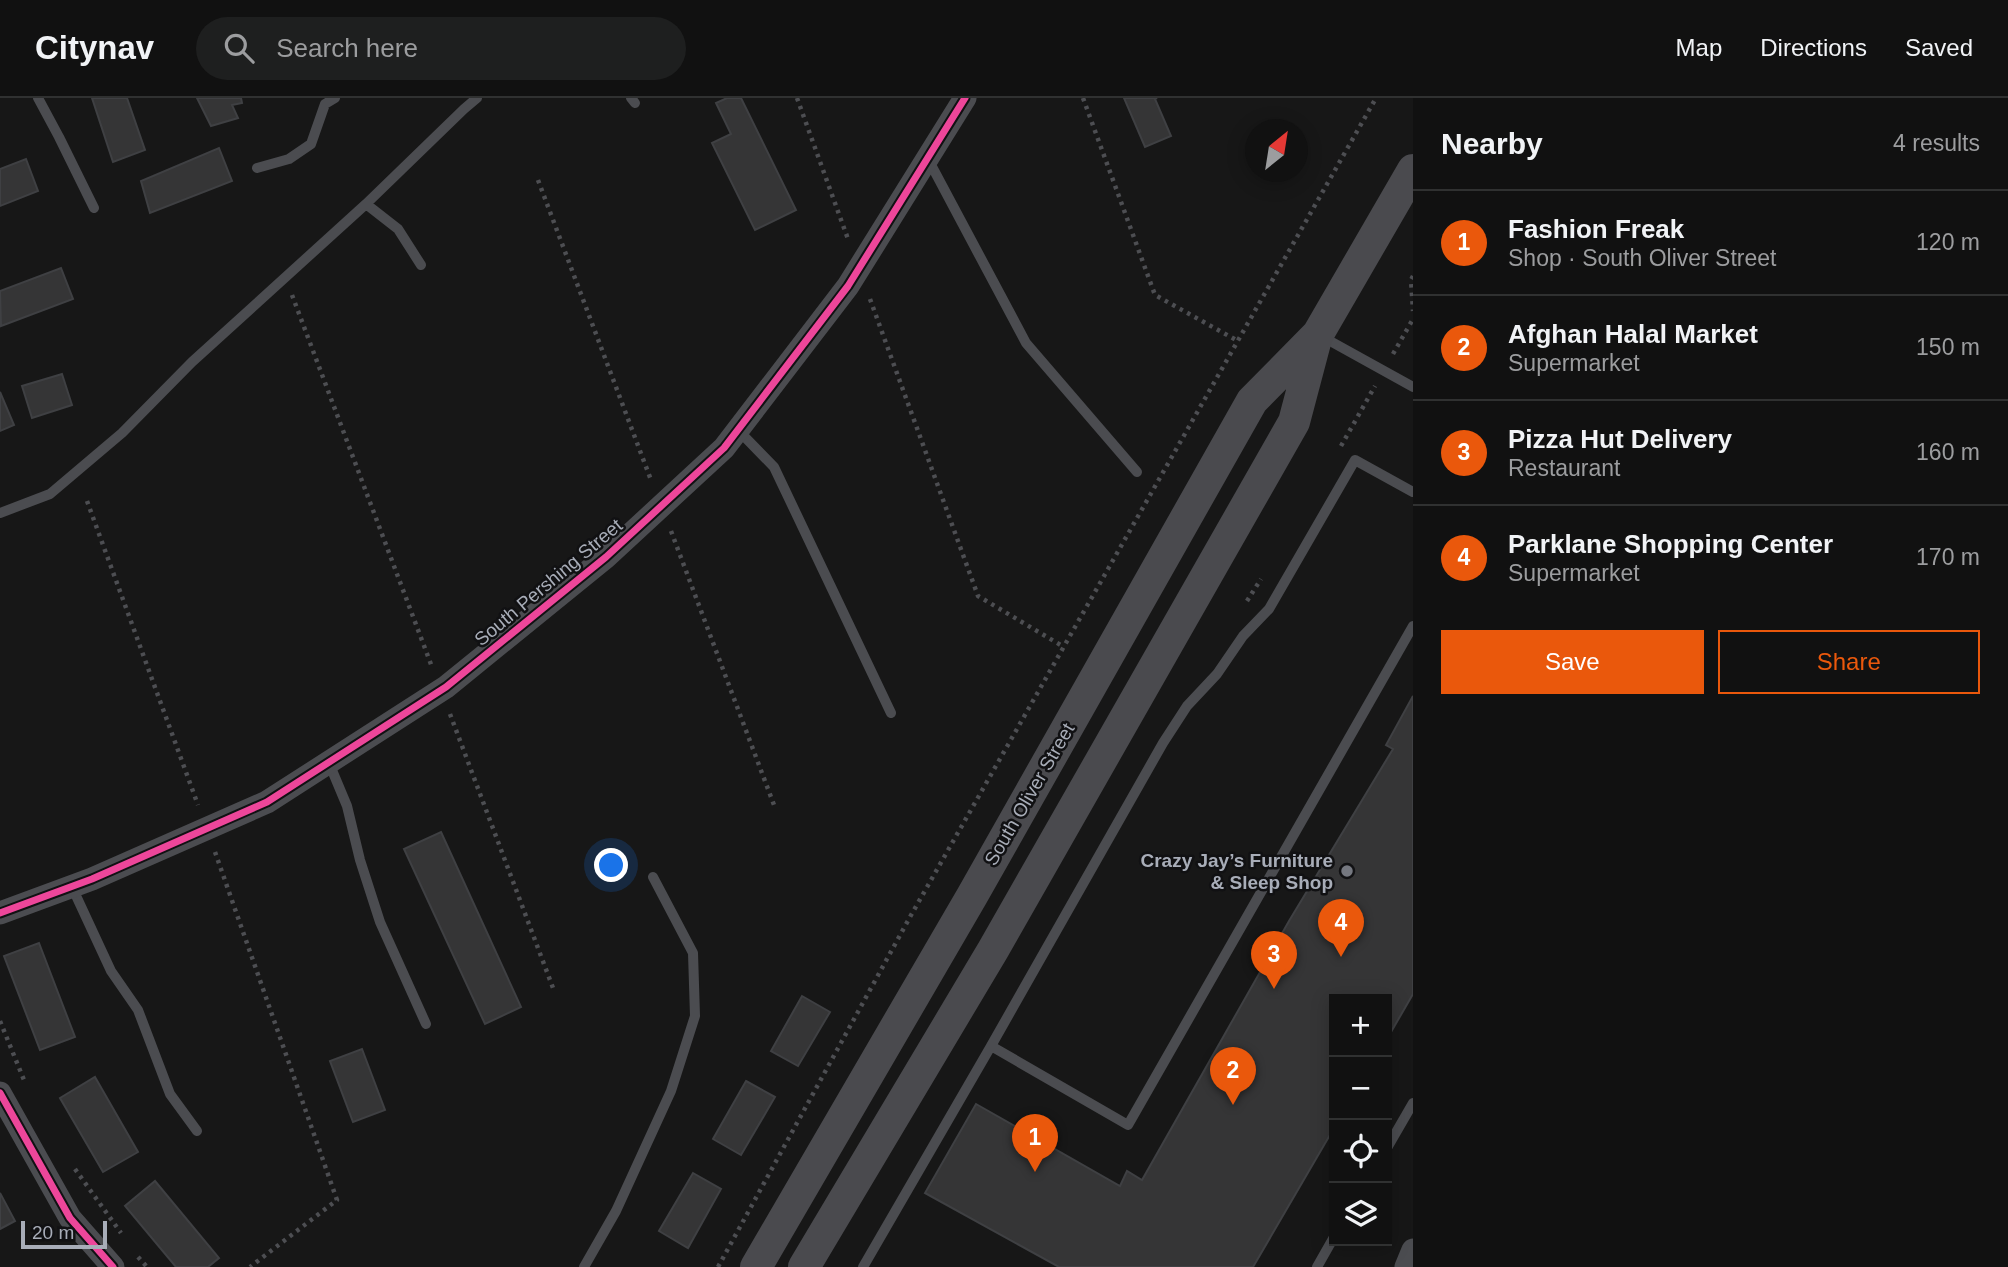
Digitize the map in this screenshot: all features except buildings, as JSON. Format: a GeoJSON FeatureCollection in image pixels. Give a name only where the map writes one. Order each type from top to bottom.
{"type":"FeatureCollection","features":[{"type":"Feature","properties":{"kind":"main road","name":"South Oliver Street"},"geometry":{"type":"LineString","coordinates":[[757,1267],[972,896],[1252,401],[1318,334],[1413,170]]}},
{"type":"Feature","properties":{"kind":"main road","name":"South Oliver Street"},"geometry":{"type":"LineString","coordinates":[[804,1267],[993,950],[1294,422],[1318,334]]}},
{"type":"Feature","properties":{"kind":"street","name":"South Pershing Street"},"geometry":{"type":"LineString","coordinates":[[0,913],[72,887],[267,802],[441,690],[606,557],[724,448],[848,286],[965,98]]}},
{"type":"Feature","properties":{"kind":"street"},"geometry":{"type":"LineString","coordinates":[[0,1093],[70,1218],[113,1267]]}},
{"type":"Feature","properties":{"kind":"street"},"geometry":{"type":"LineString","coordinates":[[1406,1267],[1413,1250]]}},
{"type":"Feature","properties":{"kind":"lane"},"geometry":{"type":"LineString","coordinates":[[37,98],[94,208]]}},
{"type":"Feature","properties":{"kind":"lane"},"geometry":{"type":"LineString","coordinates":[[257,168],[289,159],[311,144],[325,104],[335,98]]}},
{"type":"Feature","properties":{"kind":"lane"},"geometry":{"type":"LineString","coordinates":[[0,513],[50,494],[122,433],[192,362],[366,204],[477,98]]}},
{"type":"Feature","properties":{"kind":"lane"},"geometry":{"type":"LineString","coordinates":[[928,158],[1026,343],[1137,472]]}},
{"type":"Feature","properties":{"kind":"lane"},"geometry":{"type":"LineString","coordinates":[[366,204],[398,229],[421,265]]}},
{"type":"Feature","properties":{"kind":"lane"},"geometry":{"type":"LineString","coordinates":[[1318,334],[1413,387]]}},
{"type":"Feature","properties":{"kind":"lane"},"geometry":{"type":"LineString","coordinates":[[738,430],[774,467],[891,713]]}},
{"type":"Feature","properties":{"kind":"lane"},"geometry":{"type":"LineString","coordinates":[[863,1267],[1163,743],[1187,706],[1217,674],[1243,636],[1269,609],[1355,460],[1413,492]]}},
{"type":"Feature","properties":{"kind":"lane"},"geometry":{"type":"LineString","coordinates":[[991,1046],[1128,1125],[1413,626]]}},
{"type":"Feature","properties":{"kind":"lane"},"geometry":{"type":"LineString","coordinates":[[329,763],[347,806],[360,860],[380,922],[426,1024]]}},
{"type":"Feature","properties":{"kind":"lane"},"geometry":{"type":"LineString","coordinates":[[584,1267],[616,1211],[671,1091],[695,1017],[693,954],[653,877]]}},
{"type":"Feature","properties":{"kind":"lane"},"geometry":{"type":"LineString","coordinates":[[72,887],[111,971],[138,1010],[170,1094],[197,1131]]}},
{"type":"Feature","properties":{"kind":"lane"},"geometry":{"type":"LineString","coordinates":[[1392,1139],[1413,1103]]}},
{"type":"Feature","properties":{"kind":"lane"},"geometry":{"type":"LineString","coordinates":[[1317,1267],[1329,1246]]}},
{"type":"Feature","properties":{"kind":"path"},"geometry":{"type":"LineString","coordinates":[[797,98],[978,596],[1064,647]]}},
{"type":"Feature","properties":{"kind":"path"},"geometry":{"type":"LineString","coordinates":[[1083,98],[1155,295],[1238,341]]}},
{"type":"Feature","properties":{"kind":"path"},"geometry":{"type":"LineString","coordinates":[[718,1267],[910,918],[1376,98]]}},
{"type":"Feature","properties":{"kind":"path"},"geometry":{"type":"LineString","coordinates":[[1413,276],[1413,312]]}},
{"type":"Feature","properties":{"kind":"path"},"geometry":{"type":"LineString","coordinates":[[285,277],[553,988]]}},
{"type":"Feature","properties":{"kind":"path"},"geometry":{"type":"LineString","coordinates":[[87,501],[337,1200],[250,1267]]}},
{"type":"Feature","properties":{"kind":"path"},"geometry":{"type":"LineString","coordinates":[[0,1021],[29,1090]]}},
{"type":"Feature","properties":{"kind":"path"},"geometry":{"type":"LineString","coordinates":[[67,1159],[124,1238]]}},
{"type":"Feature","properties":{"kind":"path"},"geometry":{"type":"LineString","coordinates":[[132,1249],[147,1267]]}},
{"type":"Feature","properties":{"kind":"cycle path"},"geometry":{"type":"LineString","coordinates":[[0,913],[92,879],[267,802],[446,687],[606,557],[724,448],[848,286],[965,98]]}},
{"type":"Feature","properties":{"kind":"cycle path"},"geometry":{"type":"LineString","coordinates":[[0,1093],[70,1218],[113,1267]]}},
{"type":"Feature","properties":{"kind":"place","name":"Crazy Jay’s Furniture & Sleep Shop"},"geometry":{"type":"Point","coordinates":[1347,871]}},
{"type":"Feature","properties":{"kind":"place","name":"Parklane Shopping Center"},"geometry":{"type":"Point","coordinates":[1341,957]}},
{"type":"Feature","properties":{"kind":"place","name":"Pizza Hut Delivery"},"geometry":{"type":"Point","coordinates":[1274,989]}},
{"type":"Feature","properties":{"kind":"place","name":"Afghan Halal Market"},"geometry":{"type":"Point","coordinates":[1233,1105]}},
{"type":"Feature","properties":{"kind":"place","name":"Fashion Freak"},"geometry":{"type":"Point","coordinates":[1035,1172]}}]}
